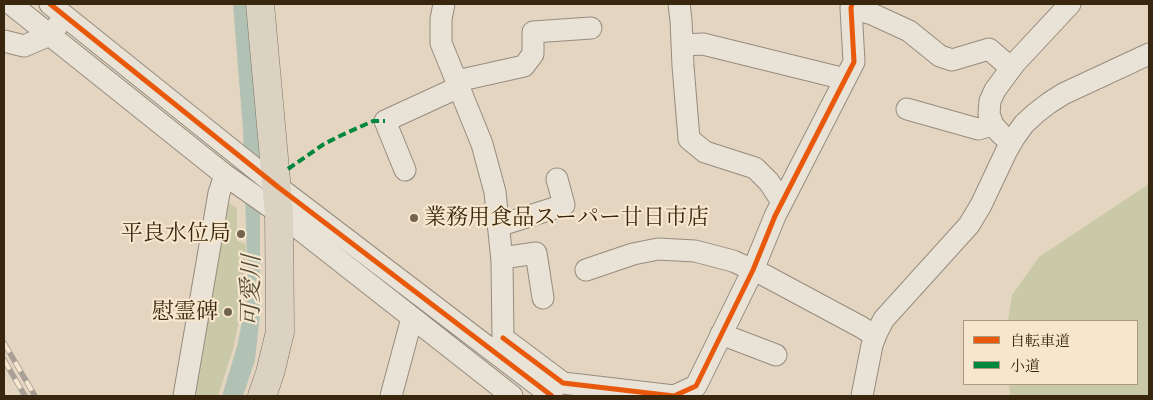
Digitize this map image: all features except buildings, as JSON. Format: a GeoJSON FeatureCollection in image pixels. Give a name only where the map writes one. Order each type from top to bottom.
{"type":"FeatureCollection","features":[{"type":"Feature","properties":{"kind":"main road"},"geometry":{"type":"LineString","coordinates":[[260,4],[280,332],[262,396]]}},
{"type":"Feature","properties":{"kind":"street"},"geometry":{"type":"LineString","coordinates":[[12,4],[226,176],[272,195],[500,346],[563,383],[674,396],[696,386],[753,270],[775,216],[854,62],[851,6],[909,31],[940,56],[952,60],[990,49],[1011,68]]}},
{"type":"Feature","properties":{"kind":"street"},"geometry":{"type":"LineString","coordinates":[[444,4],[441,19],[441,43],[482,144],[494,192],[502,258],[501,392]]}},
{"type":"Feature","properties":{"kind":"street"},"geometry":{"type":"LineString","coordinates":[[679,4],[689,139],[705,152],[755,168],[769,182],[782,202]]}},
{"type":"Feature","properties":{"kind":"street"},"geometry":{"type":"LineString","coordinates":[[1011,143],[993,125],[989,114],[990,101],[995,90],[1011,68],[1070,4]]}},
{"type":"Feature","properties":{"kind":"street"},"geometry":{"type":"LineString","coordinates":[[4,41],[24,46],[50,35],[62,8],[232,150],[272,195],[412,318],[501,392]]}},
{"type":"Feature","properties":{"kind":"street"},"geometry":{"type":"LineString","coordinates":[[405,170],[384,121],[458,84],[524,66],[533,54],[533,32],[592,28]]}},
{"type":"Feature","properties":{"kind":"street"},"geometry":{"type":"LineString","coordinates":[[682,45],[703,44],[845,79]]}},
{"type":"Feature","properties":{"kind":"street"},"geometry":{"type":"LineString","coordinates":[[862,396],[868,359],[875,336],[884,319],[969,225],[981,205],[1011,143],[1024,124],[1063,94],[1149,54]]}},
{"type":"Feature","properties":{"kind":"street"},"geometry":{"type":"LineString","coordinates":[[912,115],[978,129],[993,125]]}},
{"type":"Feature","properties":{"kind":"street"},"geometry":{"type":"LineString","coordinates":[[184,396],[219,194],[226,176]]}},
{"type":"Feature","properties":{"kind":"street"},"geometry":{"type":"LineString","coordinates":[[498,226],[568,211],[557,180]]}},
{"type":"Feature","properties":{"kind":"street"},"geometry":{"type":"LineString","coordinates":[[586,270],[633,254],[658,249],[695,251],[733,261],[764,275],[875,336]]}},
{"type":"Feature","properties":{"kind":"street"},"geometry":{"type":"LineString","coordinates":[[502,258],[536,253],[543,298]]}},
{"type":"Feature","properties":{"kind":"street"},"geometry":{"type":"LineString","coordinates":[[392,396],[412,318]]}},
{"type":"Feature","properties":{"kind":"street"},"geometry":{"type":"LineString","coordinates":[[721,334],[776,355]]}},
{"type":"Feature","properties":{"kind":"street"},"geometry":{"type":"LineString","coordinates":[[500,346],[552,396]]}},
{"type":"Feature","properties":{"kind":"green space"},"geometry":{"type":"Polygon","coordinates":[[[1149,184],[1149,396],[1010,396],[1009,385],[1138,385],[1138,320],[1008,320],[1012,295],[1039,257],[1149,184]]]}},
{"type":"Feature","properties":{"kind":"green space"},"geometry":{"type":"Polygon","coordinates":[[[229,203],[237,208],[237,241],[246,244],[246,287],[233,349],[218,396],[194,396],[229,203]]]}},
{"type":"Feature","properties":{"kind":"water","name":"可愛川"},"geometry":{"type":"Polygon","coordinates":[[[233,4],[252,4],[258,95],[260,313],[255,360],[243,396],[222,396],[238,343],[248,289],[243,130],[233,4]]]}},
{"type":"Feature","properties":{"kind":"railway"},"geometry":{"type":"LineString","coordinates":[[4,343],[35,396]]}},
{"type":"Feature","properties":{"kind":"railway"},"geometry":{"type":"LineString","coordinates":[[4,360],[25,396]]}},
{"type":"Feature","properties":{"kind":"marked path"},"geometry":{"type":"LineString","coordinates":[[288,169],[324,144],[342,135],[373,121],[385,121]]}},
{"type":"Feature","properties":{"kind":"cycle path"},"geometry":{"type":"LineString","coordinates":[[50,4],[278,187],[552,396]]}},
{"type":"Feature","properties":{"kind":"cycle path"},"geometry":{"type":"LineString","coordinates":[[503,338],[563,383],[674,396],[696,386],[753,270],[775,216],[854,62],[852,4]]}},
{"type":"Feature","properties":{"kind":"place","name":"業務用食品スーパー廿日市店"},"geometry":{"type":"Point","coordinates":[414,218]}},
{"type":"Feature","properties":{"kind":"place","name":"平良水位局"},"geometry":{"type":"Point","coordinates":[241,234]}},
{"type":"Feature","properties":{"kind":"place","name":"慰霊碑"},"geometry":{"type":"Point","coordinates":[228,312]}}]}
